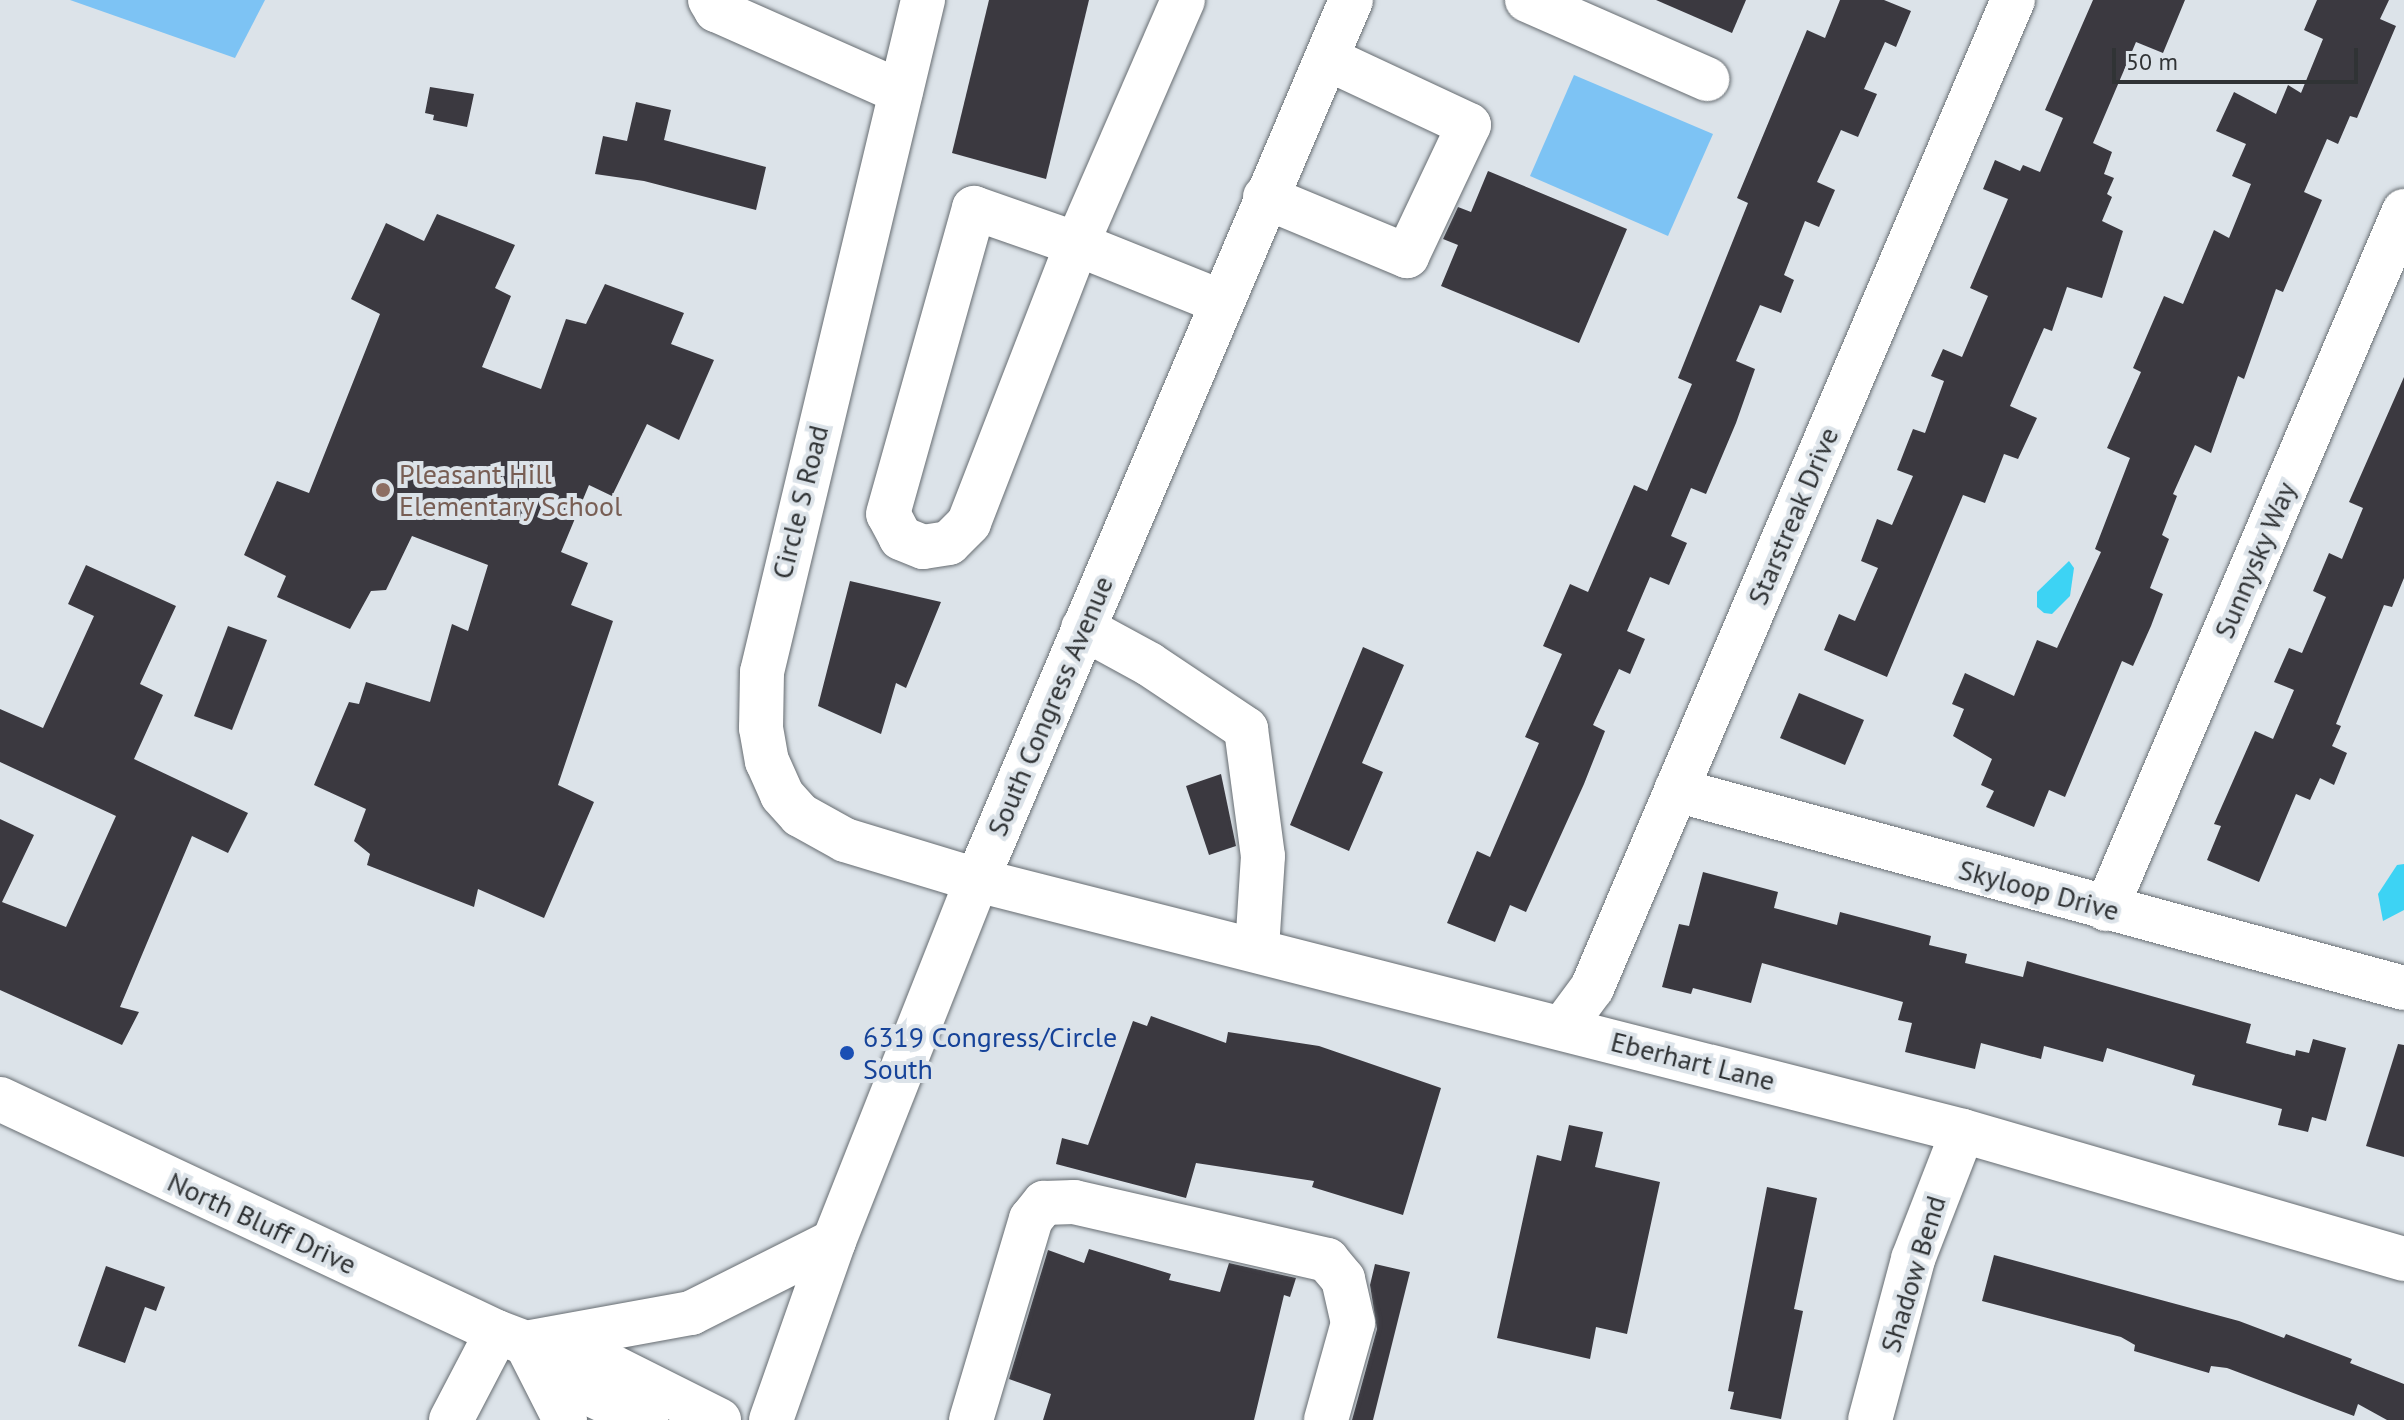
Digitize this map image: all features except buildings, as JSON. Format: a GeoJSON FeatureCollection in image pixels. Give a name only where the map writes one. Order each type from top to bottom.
{"type":"FeatureCollection","features":[{"type":"Feature","properties":{"kind":"street"},"geometry":{"type":"LineString","coordinates":[[710,0],[716,10],[901,92]]}},
{"type":"Feature","properties":{"kind":"street","name":"Circle S Road"},"geometry":{"type":"LineString","coordinates":[[923,0],[775,608],[762,672],[761,728],[767,761],[782,795],[800,815],[845,840],[977,880]]}},
{"type":"Feature","properties":{"kind":"street"},"geometry":{"type":"LineString","coordinates":[[1183,0],[1077,244],[969,523],[949,543],[923,547],[901,538],[888,514],[974,208],[1077,244],[1221,302]]}},
{"type":"Feature","properties":{"kind":"street","name":"South Congress Avenue"},"geometry":{"type":"LineString","coordinates":[[771,1420],[834,1241],[977,880],[1351,0]]}},
{"type":"Feature","properties":{"kind":"street"},"geometry":{"type":"LineString","coordinates":[[1527,0],[1707,79]]}},
{"type":"Feature","properties":{"kind":"street","name":"Starstreak Drive"},"geometry":{"type":"LineString","coordinates":[[1563,1027],[1592,988],[2013,0]]}},
{"type":"Feature","properties":{"kind":"street"},"geometry":{"type":"LineString","coordinates":[[1265,197],[1407,256],[1469,125],[1328,59]]}},
{"type":"Feature","properties":{"kind":"street","name":"Sunnysky Way"},"geometry":{"type":"LineString","coordinates":[[2106,909],[2404,211]]}},
{"type":"Feature","properties":{"kind":"street"},"geometry":{"type":"LineString","coordinates":[[1083,628],[1149,664],[1246,729],[1263,856],[1257,949]]}},
{"type":"Feature","properties":{"kind":"street","name":"Skyloop Drive"},"geometry":{"type":"LineString","coordinates":[[1676,790],[2404,988]]}},
{"type":"Feature","properties":{"kind":"street","name":"Eberhart Lane"},"geometry":{"type":"LineString","coordinates":[[977,880],[1963,1131],[2404,1259]]}},
{"type":"Feature","properties":{"kind":"street","name":"North Bluff Drive"},"geometry":{"type":"LineString","coordinates":[[0,1099],[511,1338],[560,1380],[646,1420]]}},
{"type":"Feature","properties":{"kind":"street","name":"Shadow Bend"},"geometry":{"type":"LineString","coordinates":[[1870,1420],[1913,1259],[1963,1131]]}},
{"type":"Feature","properties":{"kind":"street"},"geometry":{"type":"LineString","coordinates":[[971,1420],[1031,1219],[1044,1203],[1074,1202],[1327,1260],[1343,1279],[1353,1323],[1326,1420]]}},
{"type":"Feature","properties":{"kind":"street"},"geometry":{"type":"LineString","coordinates":[[451,1420],[511,1338],[691,1313],[834,1241]]}},
{"type":"Feature","properties":{"kind":"street"},"geometry":{"type":"LineString","coordinates":[[511,1338],[565,1420]]}},
{"type":"Feature","properties":{"kind":"street","name":"North Bluff Drive"},"geometry":{"type":"LineString","coordinates":[[511,1338],[577,1349],[719,1420]]}},
{"type":"Feature","properties":{"kind":"shaded area"},"geometry":{"type":"Polygon","coordinates":[[[70,0],[265,0],[235,58],[70,0]]]}},
{"type":"Feature","properties":{"kind":"shaded area"},"geometry":{"type":"Polygon","coordinates":[[[1574,75],[1713,134],[1668,236],[1530,176],[1574,75]]]}},
{"type":"Feature","properties":{"kind":"shaded area"},"geometry":{"type":"Polygon","coordinates":[[[2069,561],[2074,568],[2070,596],[2052,614],[2044,613],[2037,607],[2037,592],[2069,561]]]}},
{"type":"Feature","properties":{"kind":"shaded area"},"geometry":{"type":"Polygon","coordinates":[[[2404,864],[2404,910],[2383,921],[2378,894],[2397,865],[2404,864]]]}},
{"type":"Feature","properties":{"kind":"place","name":"Pleasant Hill Elementary School"},"geometry":{"type":"Point","coordinates":[383,490]}},
{"type":"Feature","properties":{"kind":"place","name":"6319 Congress/Circle South"},"geometry":{"type":"Point","coordinates":[847,1053]}}]}
